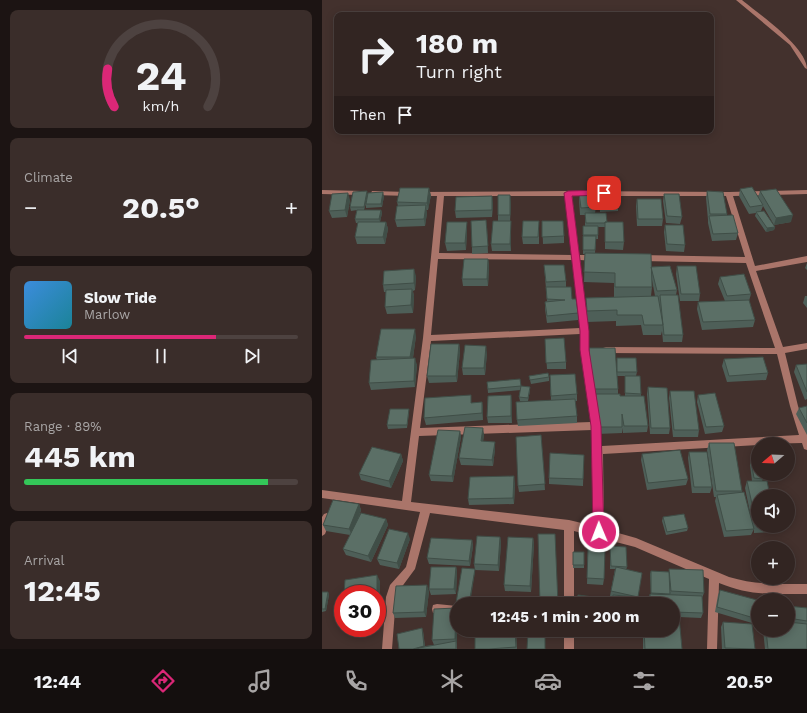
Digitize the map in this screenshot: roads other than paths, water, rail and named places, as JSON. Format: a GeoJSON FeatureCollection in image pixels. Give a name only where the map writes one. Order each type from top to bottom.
{"type":"FeatureCollection","features":[{"type":"Feature","properties":{"kind":"street"},"geometry":{"type":"LineString","coordinates":[[739,0],[792,44],[807,67]]}},
{"type":"Feature","properties":{"kind":"street"},"geometry":{"type":"LineString","coordinates":[[322,192],[441,194],[806,194]]}},
{"type":"Feature","properties":{"kind":"street"},"geometry":{"type":"LineString","coordinates":[[568,193],[584,331],[593,350],[598,450],[599,532]]}},
{"type":"Feature","properties":{"kind":"street"},"geometry":{"type":"LineString","coordinates":[[406,506],[427,338],[441,194]]}},
{"type":"Feature","properties":{"kind":"street"},"geometry":{"type":"LineString","coordinates":[[598,450],[806,442],[794,406],[780,351],[752,269],[729,194]]}},
{"type":"Feature","properties":{"kind":"street"},"geometry":{"type":"LineString","coordinates":[[435,256],[600,258]]}},
{"type":"Feature","properties":{"kind":"street"},"geometry":{"type":"LineString","coordinates":[[632,258],[750,260]]}},
{"type":"Feature","properties":{"kind":"street"},"geometry":{"type":"LineString","coordinates":[[752,269],[807,259]]}},
{"type":"Feature","properties":{"kind":"street"},"geometry":{"type":"LineString","coordinates":[[427,338],[584,331]]}},
{"type":"Feature","properties":{"kind":"street"},"geometry":{"type":"LineString","coordinates":[[593,350],[780,351],[807,346]]}},
{"type":"Feature","properties":{"kind":"street"},"geometry":{"type":"LineString","coordinates":[[415,432],[596,426]]}},
{"type":"Feature","properties":{"kind":"street"},"geometry":{"type":"LineString","coordinates":[[322,494],[333,503],[406,506],[569,525],[599,532],[651,549],[729,582],[745,587],[767,589],[807,589]]}},
{"type":"Feature","properties":{"kind":"street"},"geometry":{"type":"LineString","coordinates":[[322,531],[333,503]]}},
{"type":"Feature","properties":{"kind":"street"},"geometry":{"type":"LineString","coordinates":[[387,649],[391,597],[394,590],[410,569],[426,509]]}},
{"type":"Feature","properties":{"kind":"street"},"geometry":{"type":"LineString","coordinates":[[569,525],[569,597]]}},
{"type":"Feature","properties":{"kind":"street"},"geometry":{"type":"LineString","coordinates":[[712,649],[714,575]]}},
{"type":"Feature","properties":{"kind":"street"},"geometry":{"type":"LineString","coordinates":[[437,609],[450,610]]}},
{"type":"Feature","properties":{"kind":"street"},"geometry":{"type":"LineString","coordinates":[[569,637],[569,649]]}}]}
